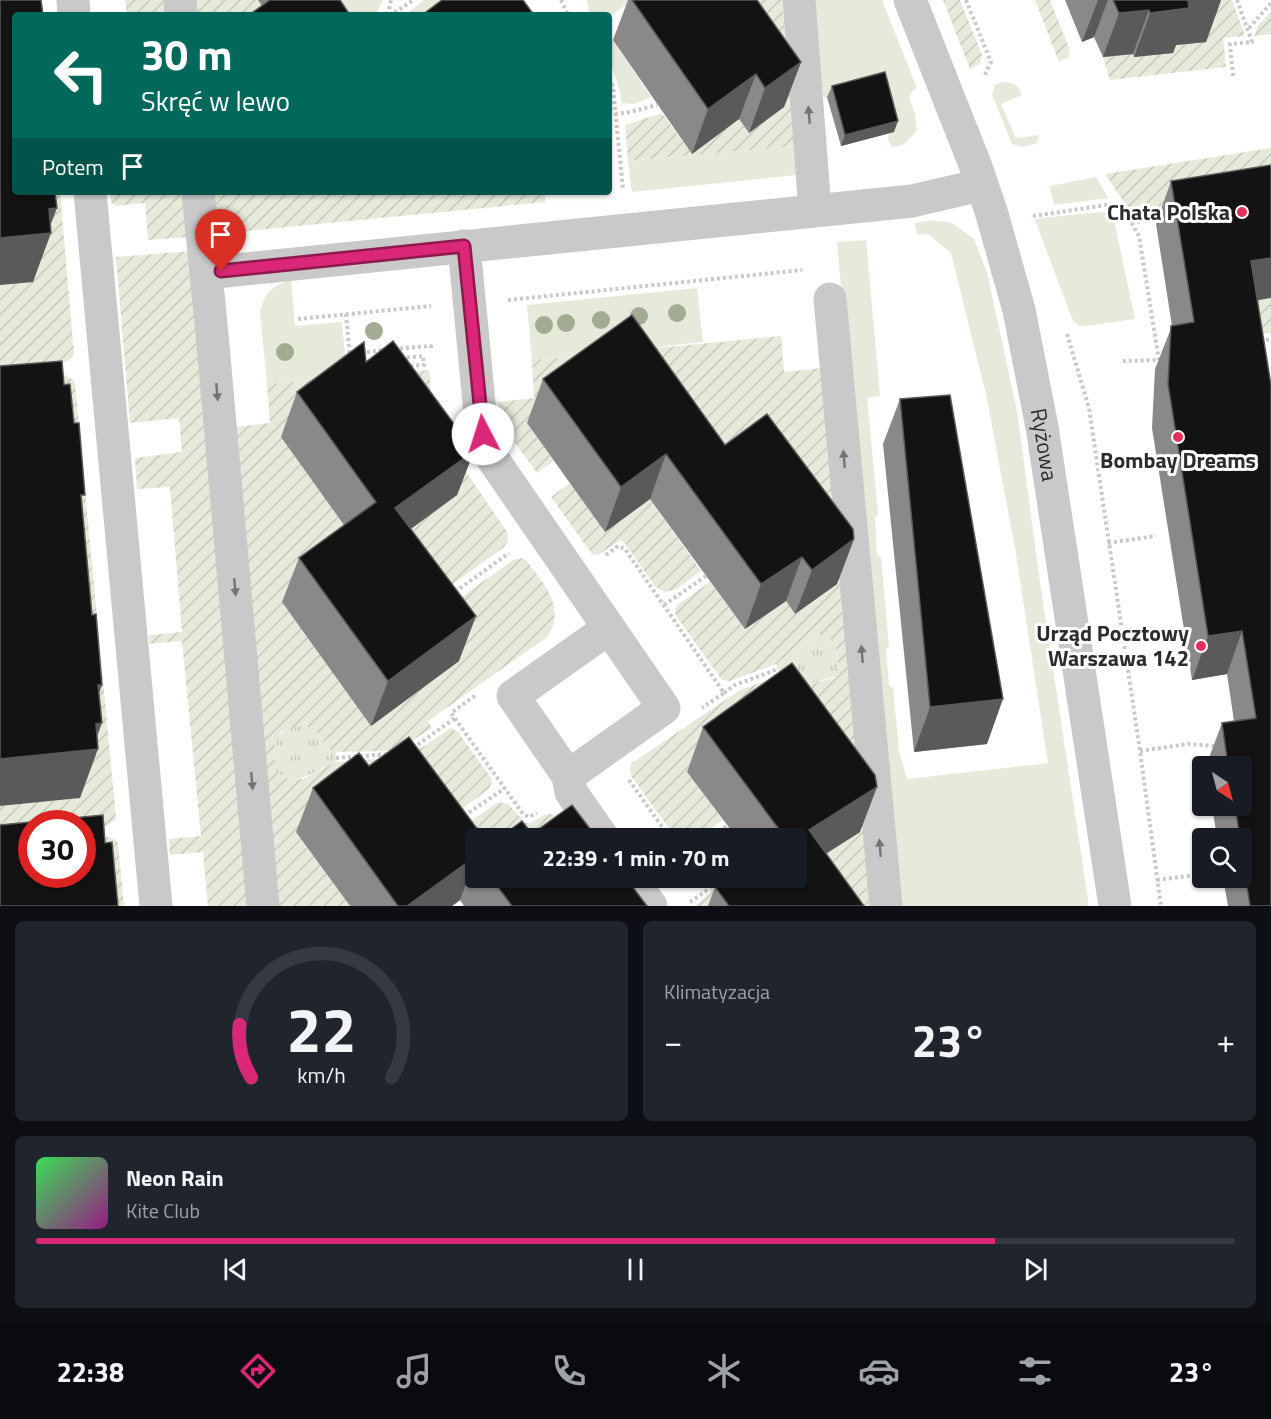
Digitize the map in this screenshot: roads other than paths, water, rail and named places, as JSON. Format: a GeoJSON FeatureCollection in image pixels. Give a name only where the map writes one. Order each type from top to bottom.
{"type":"FeatureCollection","features":[{"type":"Feature","properties":{"kind":"street"},"geometry":{"type":"LineString","coordinates":[[799,0],[815,210]]}},
{"type":"Feature","properties":{"kind":"street","name":"Ryżowa"},"geometry":{"type":"LineString","coordinates":[[910,0],[981,185],[1019,310],[1042,427],[1115,906]]}},
{"type":"Feature","properties":{"kind":"street"},"geometry":{"type":"LineString","coordinates":[[205,257],[464,246],[912,201],[981,185]]}},
{"type":"Feature","properties":{"kind":"street"},"geometry":{"type":"LineString","coordinates":[[90,195],[156,906]]}},
{"type":"Feature","properties":{"kind":"street"},"geometry":{"type":"LineString","coordinates":[[198,195],[263,906]]}},
{"type":"Feature","properties":{"kind":"street"},"geometry":{"type":"LineString","coordinates":[[464,246],[483,434],[488,452],[664,708],[568,776]]}},
{"type":"Feature","properties":{"kind":"street"},"geometry":{"type":"LineString","coordinates":[[830,299],[886,906]]}},
{"type":"Feature","properties":{"kind":"street"},"geometry":{"type":"LineString","coordinates":[[596,828],[571,792],[568,776],[513,696],[609,628]]}},
{"type":"Feature","properties":{"kind":"street"},"geometry":{"type":"LineString","coordinates":[[638,888],[651,906]]}},
{"type":"Feature","properties":{"kind":"place","name":"Chata Polska"},"geometry":{"type":"Point","coordinates":[1242,212]}},
{"type":"Feature","properties":{"kind":"place","name":"Bombay Dreams"},"geometry":{"type":"Point","coordinates":[1178,437]}},
{"type":"Feature","properties":{"kind":"place","name":"Urząd Pocztowy Warszawa 142"},"geometry":{"type":"Point","coordinates":[1201,646]}}]}
